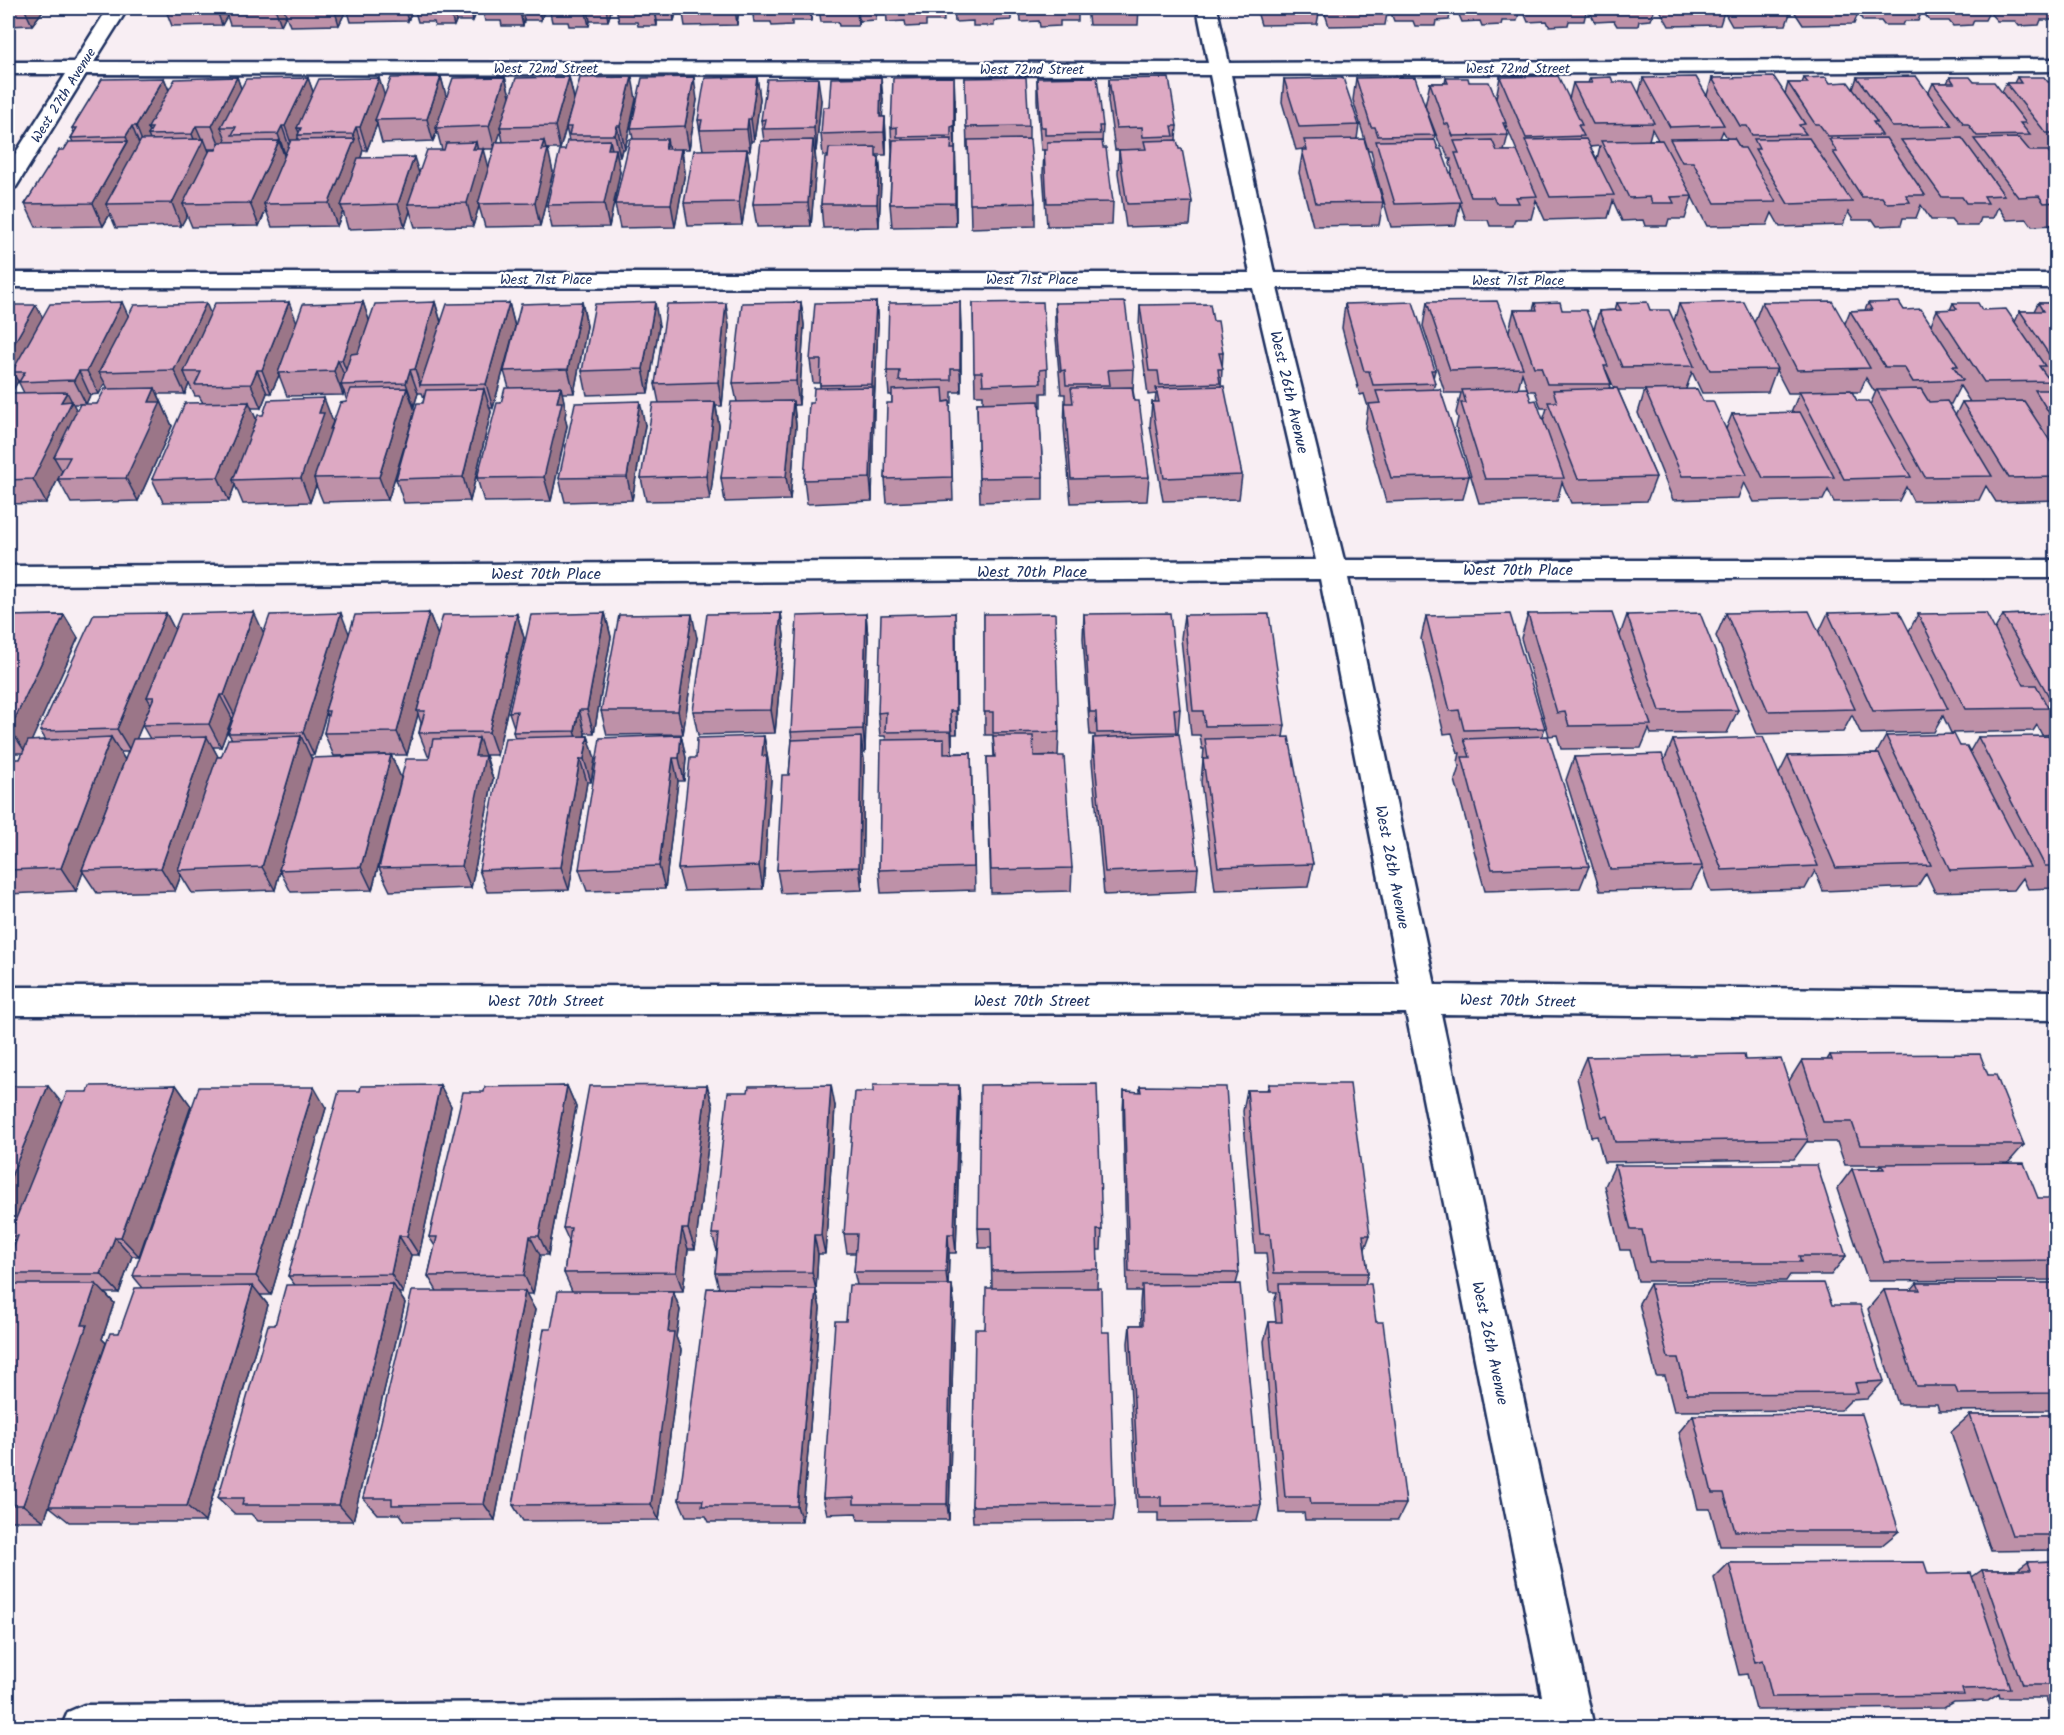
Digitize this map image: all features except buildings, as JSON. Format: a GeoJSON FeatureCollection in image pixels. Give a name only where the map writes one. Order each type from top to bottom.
{"type":"FeatureCollection","features":[{"type":"Feature","properties":{"kind":"street","name":"West 27th Avenue"},"geometry":{"type":"LineString","coordinates":[[8,182],[118,8]]}},
{"type":"Feature","properties":{"kind":"street","name":"West 26th Avenue"},"geometry":{"type":"LineString","coordinates":[[1207,8],[1263,279],[1332,569],[1570,1723]]}},
{"type":"Feature","properties":{"kind":"street","name":"West 72nd Street"},"geometry":{"type":"LineString","coordinates":[[8,68],[1221,69],[2056,65]]}},
{"type":"Feature","properties":{"kind":"street","name":"West 71st Place"},"geometry":{"type":"LineString","coordinates":[[8,280],[2056,281]]}},
{"type":"Feature","properties":{"kind":"street","name":"West 70th Place"},"geometry":{"type":"LineString","coordinates":[[8,576],[1332,569],[2056,569]]}},
{"type":"Feature","properties":{"kind":"street","name":"West 70th Street"},"geometry":{"type":"LineString","coordinates":[[8,1001],[1420,999],[2056,1005]]}},
{"type":"Feature","properties":{"kind":"street"},"geometry":{"type":"LineString","coordinates":[[84,1728],[1570,1723]]}}]}
